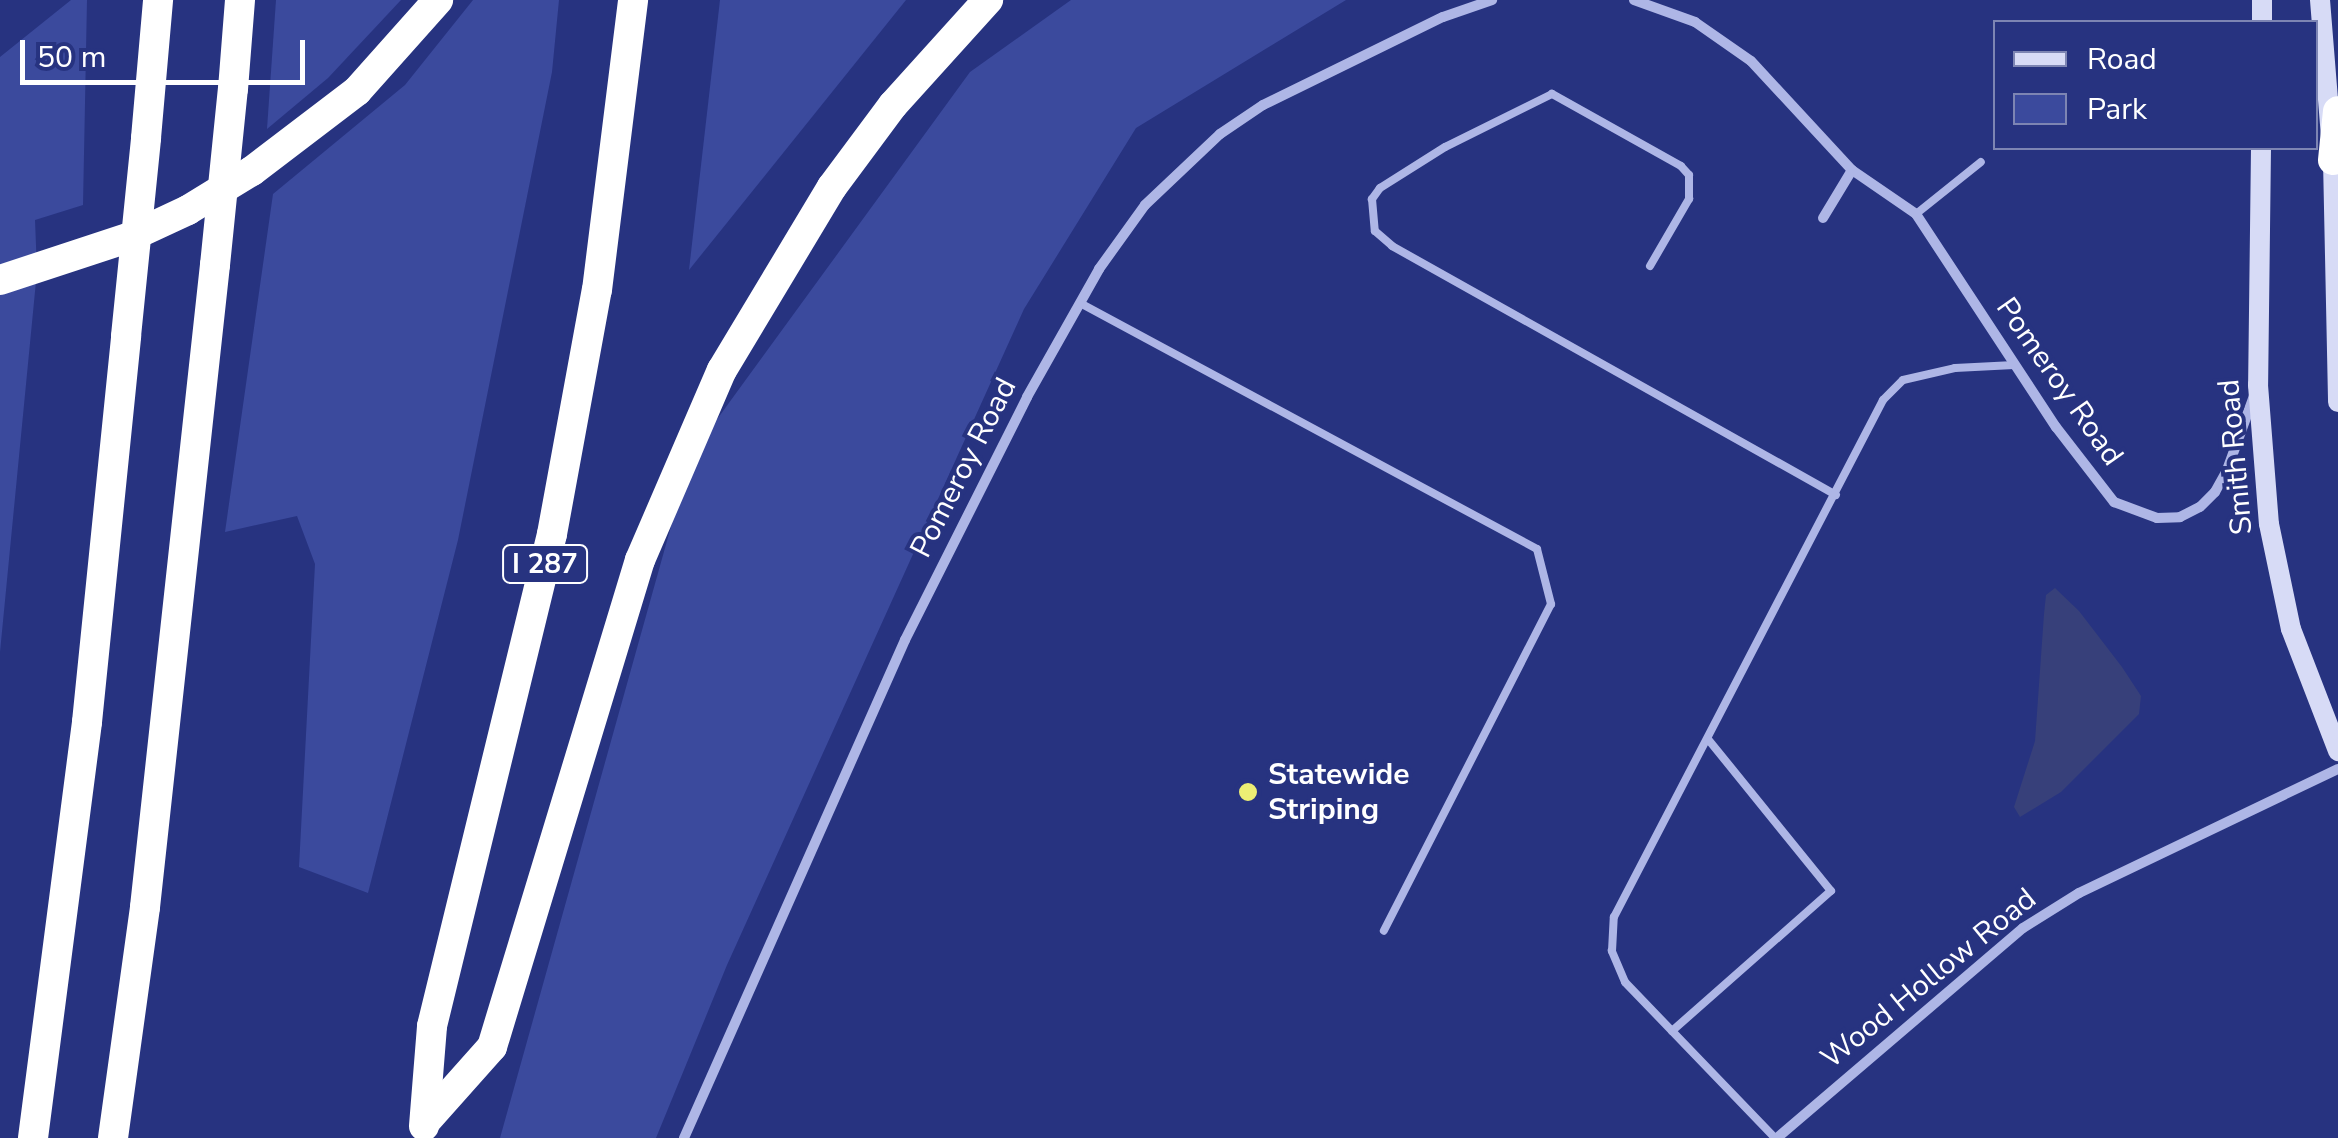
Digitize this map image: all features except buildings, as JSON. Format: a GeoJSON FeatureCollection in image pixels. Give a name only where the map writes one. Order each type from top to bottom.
{"type":"FeatureCollection","features":[{"type":"Feature","properties":{"kind":"highway"},"geometry":{"type":"LineString","coordinates":[[33,1138],[87,722],[158,0]]}},
{"type":"Feature","properties":{"kind":"highway"},"geometry":{"type":"LineString","coordinates":[[112,1138],[149,869],[240,0]]}},
{"type":"Feature","properties":{"kind":"highway"},"geometry":{"type":"LineString","coordinates":[[0,280],[128,238],[188,210],[252,171],[356,91],[438,0]]}},
{"type":"Feature","properties":{"kind":"highway","name":"I 287"},"geometry":{"type":"LineString","coordinates":[[423,1130],[432,1026],[552,534],[594,308],[633,0]]}},
{"type":"Feature","properties":{"kind":"highway"},"geometry":{"type":"LineString","coordinates":[[423,1130],[492,1047],[640,560],[678,462],[722,370],[832,188],[893,105],[988,0]]}},
{"type":"Feature","properties":{"kind":"highway"},"geometry":{"type":"LineString","coordinates":[[2333,160],[2338,111]]}},
{"type":"Feature","properties":{"kind":"main road"},"geometry":{"type":"LineString","coordinates":[[2320,0],[2333,160],[2338,402]]}},
{"type":"Feature","properties":{"kind":"main road","name":"Smith Road"},"geometry":{"type":"LineString","coordinates":[[2261,150],[2258,385],[2262,459],[2282,593],[2310,686],[2338,751]]}},
{"type":"Feature","properties":{"kind":"street","name":"Pomeroy Road"},"geometry":{"type":"LineString","coordinates":[[684,1138],[904,640],[1027,397],[1080,303],[1145,205],[1220,134],[1263,106],[1444,17],[1492,0]]}},
{"type":"Feature","properties":{"kind":"street","name":"Pomeroy Road"},"geometry":{"type":"LineString","coordinates":[[1634,0],[1694,22],[1751,61],[1852,170],[1916,214],[2014,365],[2114,502],[2157,518],[2180,517],[2216,492],[2258,385]]}},
{"type":"Feature","properties":{"kind":"street"},"geometry":{"type":"LineString","coordinates":[[1823,218],[1852,170]]}},
{"type":"Feature","properties":{"kind":"street","name":"Wood Hollow Road"},"geometry":{"type":"LineString","coordinates":[[1776,1138],[2023,928],[2080,893],[2338,769]]}},
{"type":"Feature","properties":{"kind":"lane"},"geometry":{"type":"LineString","coordinates":[[1650,266],[1688,199],[1689,175],[1681,166],[1552,94],[1446,147],[1380,188],[1372,198],[1376,231],[1392,246],[1836,495]]}},
{"type":"Feature","properties":{"kind":"lane"},"geometry":{"type":"LineString","coordinates":[[1916,214],[1981,162]]}},
{"type":"Feature","properties":{"kind":"lane"},"geometry":{"type":"LineString","coordinates":[[1080,303],[1537,550],[1552,604],[1384,931]]}},
{"type":"Feature","properties":{"kind":"lane"},"geometry":{"type":"LineString","coordinates":[[1776,1138],[1619,973],[1612,928],[1883,400],[1903,380],[1955,368],[2014,365]]}},
{"type":"Feature","properties":{"kind":"lane"},"geometry":{"type":"LineString","coordinates":[[1672,1031],[1831,891],[1708,739]]}},
{"type":"Feature","properties":{"kind":"green space"},"geometry":{"type":"Polygon","coordinates":[[[71,0],[87,0],[83,205],[35,220],[37,271],[0,652],[0,57],[71,0]]]}},
{"type":"Feature","properties":{"kind":"green space"},"geometry":{"type":"Polygon","coordinates":[[[276,0],[401,0],[328,78],[267,129],[276,0]]]}},
{"type":"Feature","properties":{"kind":"green space"},"geometry":{"type":"Polygon","coordinates":[[[473,0],[559,0],[552,72],[458,540],[368,893],[299,867],[315,564],[297,516],[225,532],[273,194],[405,85],[473,0]]]}},
{"type":"Feature","properties":{"kind":"green space"},"geometry":{"type":"Polygon","coordinates":[[[720,0],[906,0],[689,270],[720,0]]]}},
{"type":"Feature","properties":{"kind":"green space"},"geometry":{"type":"Polygon","coordinates":[[[1071,0],[1346,0],[1136,128],[1024,309],[727,965],[656,1138],[500,1138],[691,455],[970,72],[1071,0]]]}},
{"type":"Feature","properties":{"kind":"shaded area"},"geometry":{"type":"Polygon","coordinates":[[[2055,588],[2079,611],[2122,667],[2141,696],[2139,714],[2061,792],[2020,817],[2014,807],[2035,741],[2046,595],[2055,588]]]}},
{"type":"Feature","properties":{"kind":"place","name":"Statewide Striping"},"geometry":{"type":"Point","coordinates":[1248,792]}}]}
